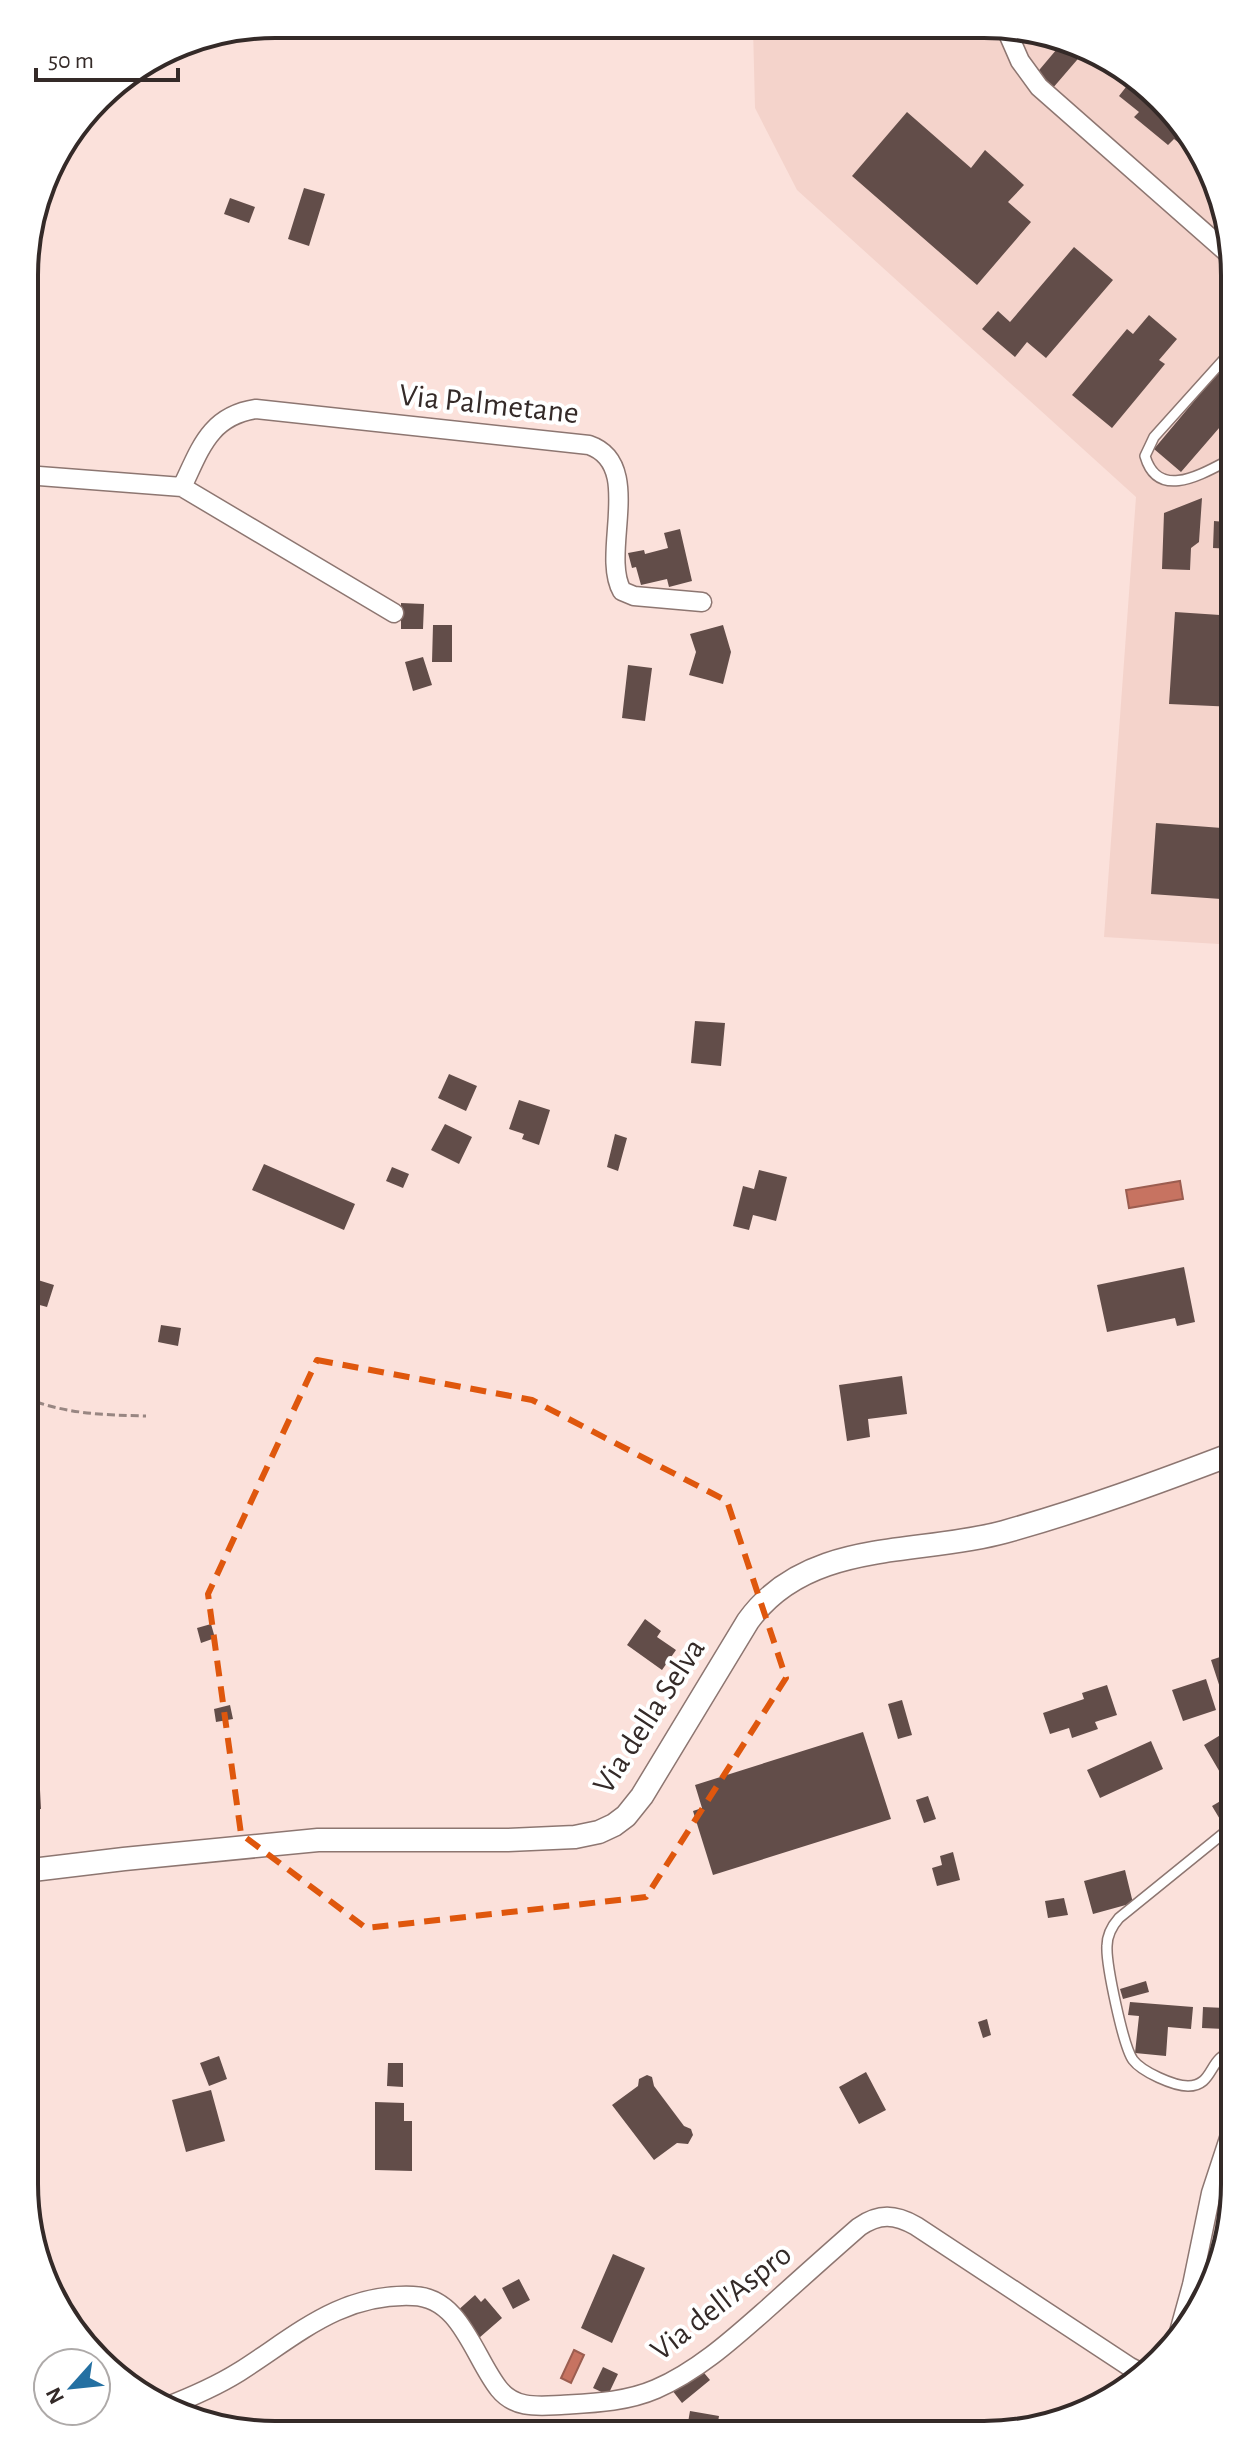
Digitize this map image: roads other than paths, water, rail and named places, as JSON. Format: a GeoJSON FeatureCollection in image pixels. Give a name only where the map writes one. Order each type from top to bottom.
{"type":"FeatureCollection","features":[{"type":"Feature","properties":{"kind":"street"},"geometry":{"type":"LineString","coordinates":[[1011,40],[1020,61],[1039,87],[1218,245]]}},
{"type":"Feature","properties":{"kind":"street","name":"Via Palmetane"},"geometry":{"type":"LineString","coordinates":[[182,487],[213,429],[235,414],[256,409],[589,445],[605,454],[616,474],[617,575],[622,591],[634,596],[702,602]]}},
{"type":"Feature","properties":{"kind":"street"},"geometry":{"type":"LineString","coordinates":[[38,476],[182,487],[394,613]]}},
{"type":"Feature","properties":{"kind":"street","name":"Via della Selva"},"geometry":{"type":"LineString","coordinates":[[38,1869],[318,1840],[508,1840],[575,1837],[599,1832],[620,1821],[642,1796],[748,1621],[766,1600],[794,1578],[819,1566],[870,1554],[1001,1533],[1127,1494],[1220,1459]]}},
{"type":"Feature","properties":{"kind":"street"},"geometry":{"type":"LineString","coordinates":[[1186,2308],[1220,2166]]}},
{"type":"Feature","properties":{"kind":"street","name":"Via dell'Aspro"},"geometry":{"type":"LineString","coordinates":[[179,2401],[225,2380],[335,2310],[368,2300],[404,2295],[433,2299],[447,2310],[463,2329],[499,2389],[514,2401],[533,2406],[588,2403],[639,2395],[666,2384],[708,2358],[859,2227],[886,2216],[901,2218],[924,2231],[1132,2368]]}},
{"type":"Feature","properties":{"kind":"lane"},"geometry":{"type":"LineString","coordinates":[[1221,363],[1154,437],[1145,456],[1154,473],[1174,481],[1196,477],[1221,464]]}},
{"type":"Feature","properties":{"kind":"lane"},"geometry":{"type":"LineString","coordinates":[[1220,1836],[1119,1918],[1111,1928],[1107,1943],[1127,2048],[1140,2068],[1180,2085],[1192,2086],[1208,2077],[1220,2057]]}}]}
